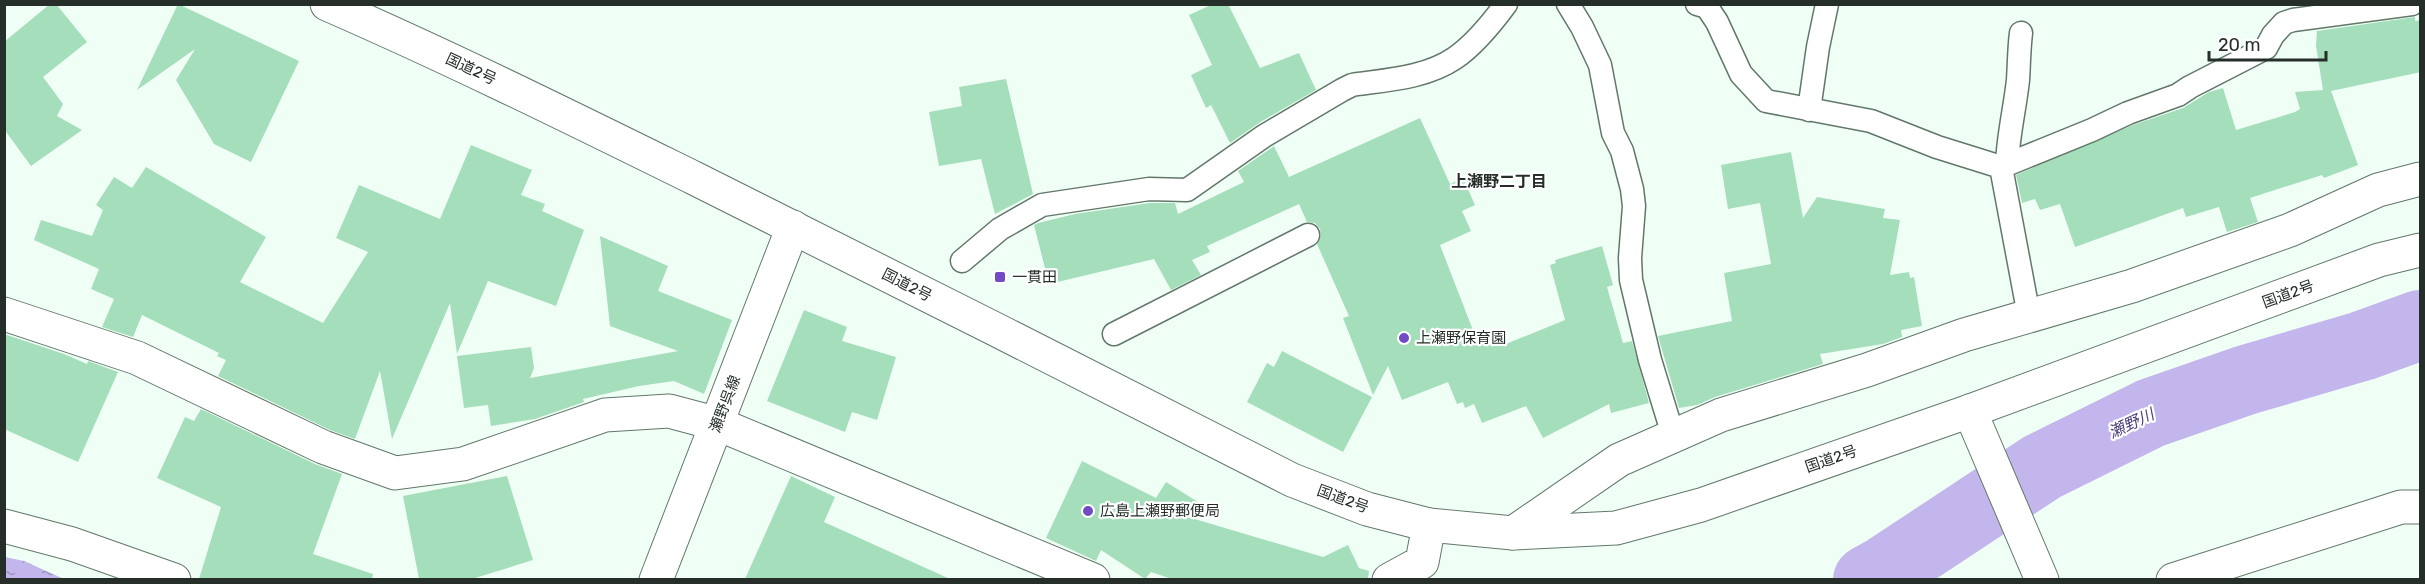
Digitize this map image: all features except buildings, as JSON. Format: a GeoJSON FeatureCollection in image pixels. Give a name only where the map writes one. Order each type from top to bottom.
{"type":"FeatureCollection","features":[{"type":"Feature","properties":{"kind":"main road","name":"国道2号"},"geometry":{"type":"LineString","coordinates":[[327,4],[469,68],[793,227],[1292,480],[1367,509],[1429,525],[1513,533],[1616,528],[1701,505],[1970,411],[2379,260],[2421,250]]}},
{"type":"Feature","properties":{"kind":"main road"},"geometry":{"type":"LineString","coordinates":[[1513,533],[1619,460],[1721,415],[2029,316],[2132,286],[2290,230],[2378,190],[2421,179]]}},
{"type":"Feature","properties":{"kind":"main road","name":"瀬野呉線"},"geometry":{"type":"LineString","coordinates":[[656,579],[793,227]]}},
{"type":"Feature","properties":{"kind":"main road"},"geometry":{"type":"LineString","coordinates":[[4,314],[137,358],[323,447],[395,473],[463,464],[605,415],[669,411],[718,424],[1060,568],[1093,579]]}},
{"type":"Feature","properties":{"kind":"main road"},"geometry":{"type":"LineString","coordinates":[[1970,411],[2042,579]]}},
{"type":"Feature","properties":{"kind":"main road"},"geometry":{"type":"LineString","coordinates":[[2174,579],[2401,507],[2421,507]]}},
{"type":"Feature","properties":{"kind":"main road"},"geometry":{"type":"LineString","coordinates":[[1389,579],[1422,562],[1429,525]]}},
{"type":"Feature","properties":{"kind":"main road"},"geometry":{"type":"LineString","coordinates":[[4,526],[72,544],[174,579]]}},
{"type":"Feature","properties":{"kind":"lane"},"geometry":{"type":"LineString","coordinates":[[962,261],[1000,229],[1042,205],[1149,189],[1187,190],[1264,136],[1352,85],[1432,69],[1455,58],[1478,37],[1506,4]]}},
{"type":"Feature","properties":{"kind":"lane"},"geometry":{"type":"LineString","coordinates":[[1568,4],[1600,65],[1613,133],[1622,151],[1632,189],[1634,206],[1630,258],[1631,279],[1650,360],[1673,435]]}},
{"type":"Feature","properties":{"kind":"lane"},"geometry":{"type":"LineString","coordinates":[[1809,110],[1818,46],[1827,4]]}},
{"type":"Feature","properties":{"kind":"lane"},"geometry":{"type":"LineString","coordinates":[[1705,5],[1717,22],[1741,74],[1766,101],[1872,121],[1937,147],[2004,166],[2128,113],[2178,95],[2266,48],[2273,35],[2284,23],[2412,4]]}},
{"type":"Feature","properties":{"kind":"lane"},"geometry":{"type":"LineString","coordinates":[[2021,33],[2017,64],[2018,77],[2004,166],[2029,316]]}},
{"type":"Feature","properties":{"kind":"lane"},"geometry":{"type":"LineString","coordinates":[[1114,334],[1308,235]]}},
{"type":"Feature","properties":{"kind":"water"},"geometry":{"type":"Polygon","coordinates":[[[5,557],[24,561],[64,579],[5,579],[5,557]]]}},
{"type":"Feature","properties":{"kind":"waterway","name":"瀬野川"},"geometry":{"type":"LineString","coordinates":[[1868,580],[2042,467],[2151,413],[2246,380],[2362,346],[2420,325]]}},
{"type":"Feature","properties":{"kind":"place","name":"一貫田"},"geometry":{"type":"Point","coordinates":[1000,277]}},
{"type":"Feature","properties":{"kind":"place","name":"上瀬野保育園"},"geometry":{"type":"Point","coordinates":[1404,338]}},
{"type":"Feature","properties":{"kind":"place","name":"広島上瀬野郵便局"},"geometry":{"type":"Point","coordinates":[1088,511]}},
{"type":"Feature","properties":{"kind":"district","name":"上瀬野二丁目"},"geometry":{"type":"Point","coordinates":[1499,181]}}]}
